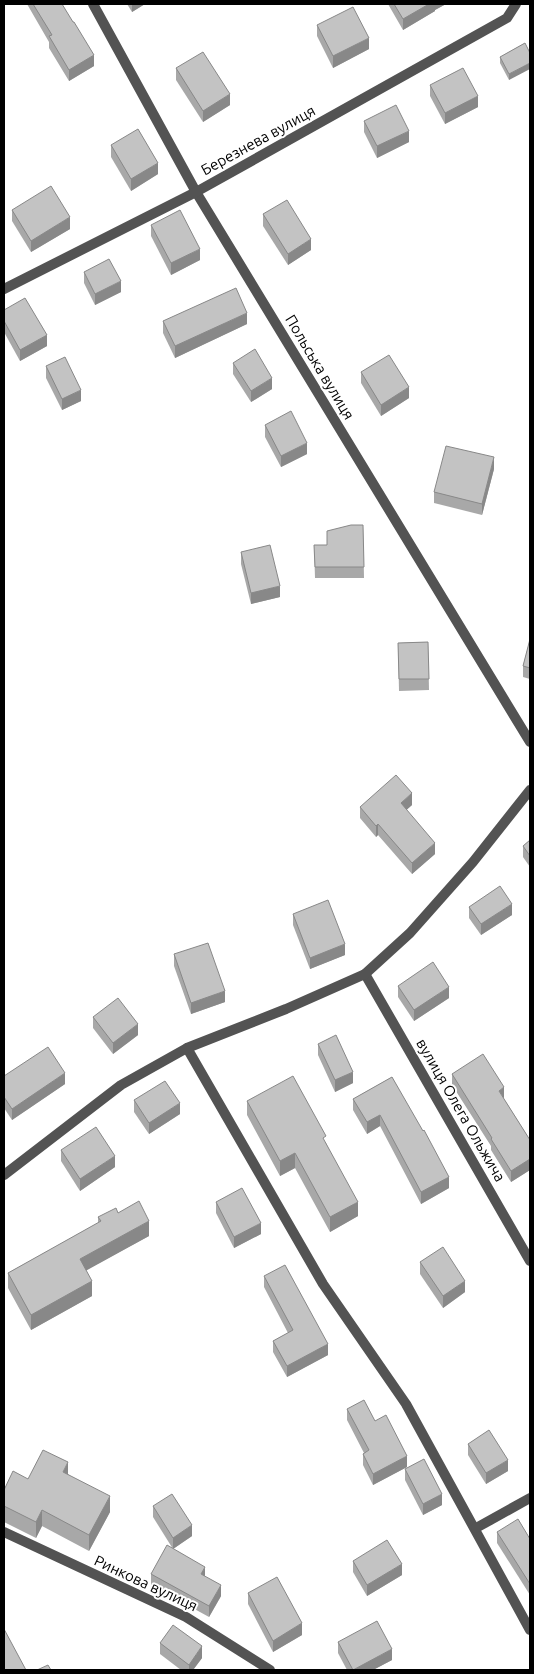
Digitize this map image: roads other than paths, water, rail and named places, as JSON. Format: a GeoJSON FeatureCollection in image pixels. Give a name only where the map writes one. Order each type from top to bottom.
{"type":"FeatureCollection","features":[{"type":"Feature","properties":{"kind":"street","name":"Польська вулиця"},"geometry":{"type":"LineString","coordinates":[[93,4],[196,192],[530,742]]}},
{"type":"Feature","properties":{"kind":"street","name":"Березнева вулиця"},"geometry":{"type":"LineString","coordinates":[[4,289],[196,192],[507,18],[516,4]]}},
{"type":"Feature","properties":{"kind":"street"},"geometry":{"type":"LineString","coordinates":[[4,1175],[121,1085],[187,1048],[286,1009],[365,974],[410,933],[473,862],[530,790]]}},
{"type":"Feature","properties":{"kind":"street","name":"вулиця Олега Ольжича"},"geometry":{"type":"LineString","coordinates":[[365,974],[530,1261]]}},
{"type":"Feature","properties":{"kind":"street"},"geometry":{"type":"LineString","coordinates":[[187,1048],[323,1284],[406,1404],[476,1528],[530,1630]]}},
{"type":"Feature","properties":{"kind":"street"},"geometry":{"type":"LineString","coordinates":[[476,1528],[530,1498]]}},
{"type":"Feature","properties":{"kind":"street","name":"Ринкова вулиця"},"geometry":{"type":"LineString","coordinates":[[4,1532],[186,1617],[270,1670]]}}]}
